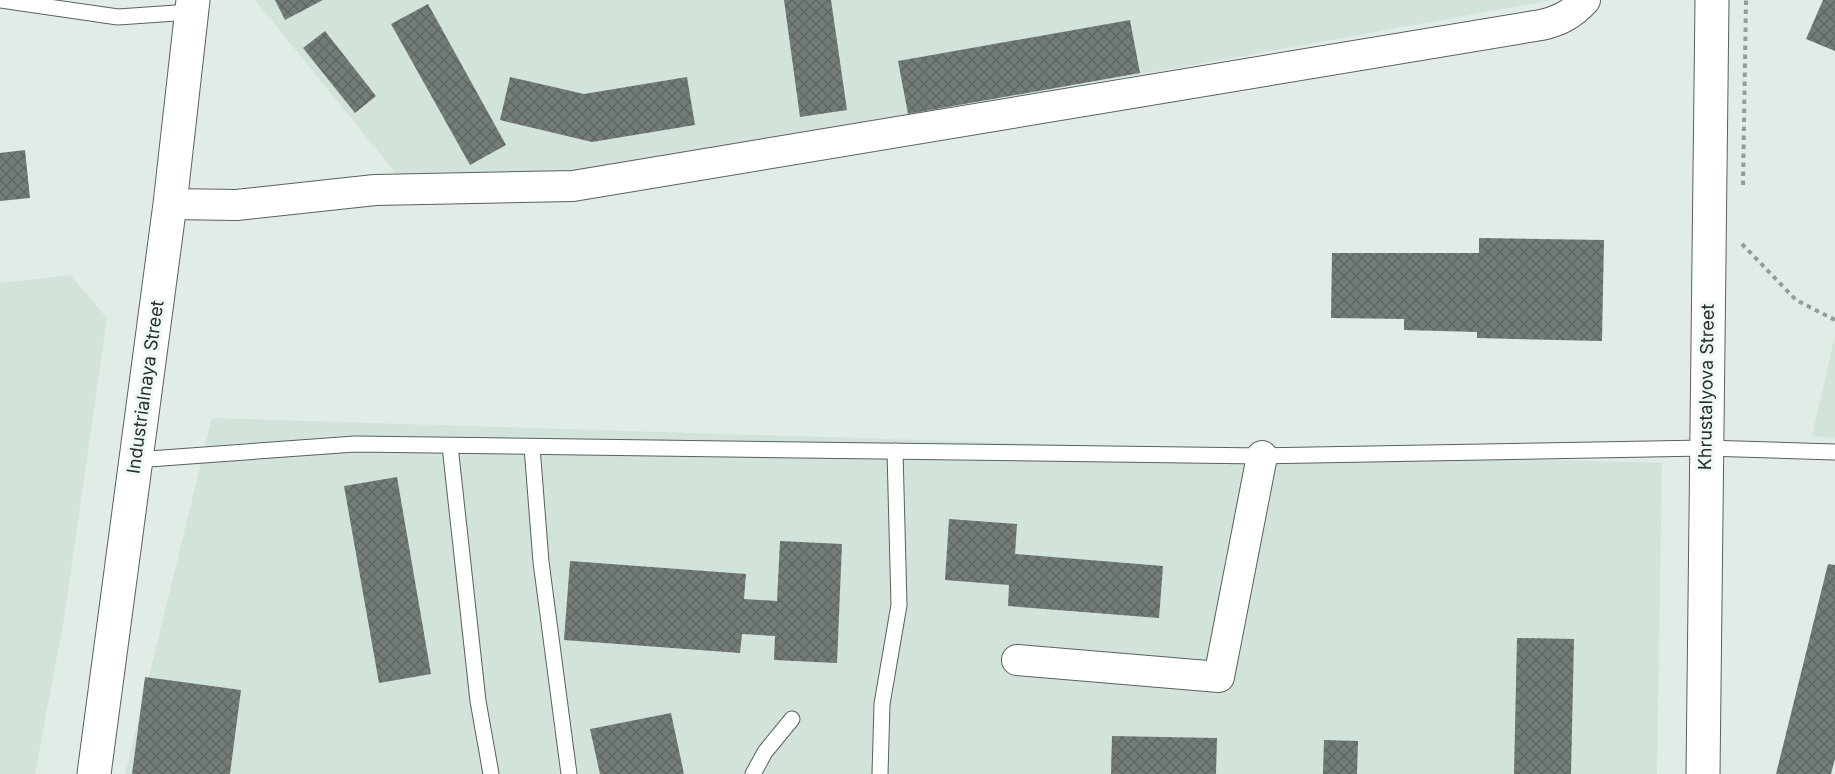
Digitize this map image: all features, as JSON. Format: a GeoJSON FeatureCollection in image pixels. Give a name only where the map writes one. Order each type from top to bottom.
{"type":"FeatureCollection","features":[{"type":"Feature","properties":{"kind":"main road","name":"Khrustalyova Street"},"geometry":{"type":"LineString","coordinates":[[1703,774],[1704,448],[1712,0]]}},
{"type":"Feature","properties":{"kind":"main road","name":"Industrialnaya Street"},"geometry":{"type":"LineString","coordinates":[[94,774],[134,460],[170,204],[192,6]]}},
{"type":"Feature","properties":{"kind":"street"},"geometry":{"type":"LineString","coordinates":[[170,204],[237,205],[375,190],[573,186],[1541,25],[1558,21],[1573,12],[1585,0]]}},
{"type":"Feature","properties":{"kind":"street"},"geometry":{"type":"LineString","coordinates":[[1017,660],[1219,677],[1262,456]]}},
{"type":"Feature","properties":{"kind":"lane"},"geometry":{"type":"LineString","coordinates":[[0,0],[118,17],[192,6]]}},
{"type":"Feature","properties":{"kind":"lane"},"geometry":{"type":"LineString","coordinates":[[134,460],[355,444],[1262,456],[1704,448],[1835,452]]}},
{"type":"Feature","properties":{"kind":"lane"},"geometry":{"type":"LineString","coordinates":[[450,446],[478,701],[491,774]]}},
{"type":"Feature","properties":{"kind":"lane"},"geometry":{"type":"LineString","coordinates":[[532,447],[542,572],[569,774]]}},
{"type":"Feature","properties":{"kind":"lane"},"geometry":{"type":"LineString","coordinates":[[880,774],[882,704],[899,605],[895,452]]}},
{"type":"Feature","properties":{"kind":"lane"},"geometry":{"type":"LineString","coordinates":[[753,774],[765,752],[792,718]]}},
{"type":"Feature","properties":{"kind":"path"},"geometry":{"type":"LineString","coordinates":[[1743,187],[1746,0]]}},
{"type":"Feature","properties":{"kind":"path"},"geometry":{"type":"LineString","coordinates":[[1742,234],[1742,246],[1796,300],[1835,320]]}},
{"type":"Feature","properties":{"kind":"shaded area"},"geometry":{"type":"Polygon","coordinates":[[[255,0],[1553,0],[573,177],[398,176],[255,0]]]}},
{"type":"Feature","properties":{"kind":"shaded area"},"geometry":{"type":"Polygon","coordinates":[[[70,275],[107,318],[64,619],[35,774],[0,774],[0,283],[70,275]]]}},
{"type":"Feature","properties":{"kind":"shaded area"},"geometry":{"type":"Polygon","coordinates":[[[1835,335],[1835,438],[1812,436],[1835,335]]]}},
{"type":"Feature","properties":{"kind":"shaded area"},"geometry":{"type":"Polygon","coordinates":[[[212,418],[1662,463],[1657,774],[125,774],[212,418]]]}},
{"type":"Feature","properties":{"kind":"building"},"geometry":{"type":"Polygon","coordinates":[[[275,0],[323,0],[285,20],[275,0]]]}},
{"type":"Feature","properties":{"kind":"building"},"geometry":{"type":"Polygon","coordinates":[[[784,0],[831,0],[847,110],[800,117],[784,0]]]}},
{"type":"Feature","properties":{"kind":"building"},"geometry":{"type":"Polygon","coordinates":[[[1823,0],[1835,0],[1835,51],[1806,39],[1823,0]]]}},
{"type":"Feature","properties":{"kind":"building"},"geometry":{"type":"Polygon","coordinates":[[[428,4],[506,145],[470,165],[391,24],[428,4]]]}},
{"type":"Feature","properties":{"kind":"building"},"geometry":{"type":"Polygon","coordinates":[[[1130,20],[1140,73],[908,114],[898,61],[1130,20]]]}},
{"type":"Feature","properties":{"kind":"building"},"geometry":{"type":"Polygon","coordinates":[[[325,31],[376,96],[355,113],[303,48],[325,31]]]}},
{"type":"Feature","properties":{"kind":"building"},"geometry":{"type":"Polygon","coordinates":[[[510,77],[584,94],[687,77],[695,125],[592,142],[500,120],[510,77]]]}},
{"type":"Feature","properties":{"kind":"building"},"geometry":{"type":"Polygon","coordinates":[[[25,150],[30,198],[0,201],[0,153],[25,150]]]}},
{"type":"Feature","properties":{"kind":"building"},"geometry":{"type":"Polygon","coordinates":[[[1479,238],[1604,240],[1602,341],[1477,338],[1477,332],[1404,330],[1404,319],[1331,318],[1332,253],[1479,253],[1479,238]]]}},
{"type":"Feature","properties":{"kind":"building"},"geometry":{"type":"Polygon","coordinates":[[[397,477],[431,674],[379,683],[344,486],[397,477]]]}},
{"type":"Feature","properties":{"kind":"building"},"geometry":{"type":"Polygon","coordinates":[[[949,519],[1017,524],[1015,554],[1163,566],[1159,618],[1008,606],[1009,585],[945,580],[949,519]]]}},
{"type":"Feature","properties":{"kind":"building"},"geometry":{"type":"Polygon","coordinates":[[[780,541],[842,544],[837,663],[774,660],[775,636],[742,634],[740,653],[564,640],[570,561],[746,574],[744,599],[777,601],[780,541]]]}},
{"type":"Feature","properties":{"kind":"building"},"geometry":{"type":"Polygon","coordinates":[[[1828,564],[1835,565],[1835,759],[1831,774],[1776,774],[1828,564]]]}},
{"type":"Feature","properties":{"kind":"building"},"geometry":{"type":"Polygon","coordinates":[[[1517,638],[1574,639],[1571,774],[1514,774],[1517,638]]]}},
{"type":"Feature","properties":{"kind":"building"},"geometry":{"type":"Polygon","coordinates":[[[145,677],[241,690],[230,774],[132,774],[145,677]]]}},
{"type":"Feature","properties":{"kind":"building"},"geometry":{"type":"Polygon","coordinates":[[[671,713],[684,774],[600,774],[590,729],[671,713]]]}},
{"type":"Feature","properties":{"kind":"building"},"geometry":{"type":"Polygon","coordinates":[[[1112,736],[1217,738],[1216,774],[1111,774],[1112,736]]]}},
{"type":"Feature","properties":{"kind":"building"},"geometry":{"type":"Polygon","coordinates":[[[1324,740],[1358,741],[1357,774],[1323,774],[1324,740]]]}}]}
